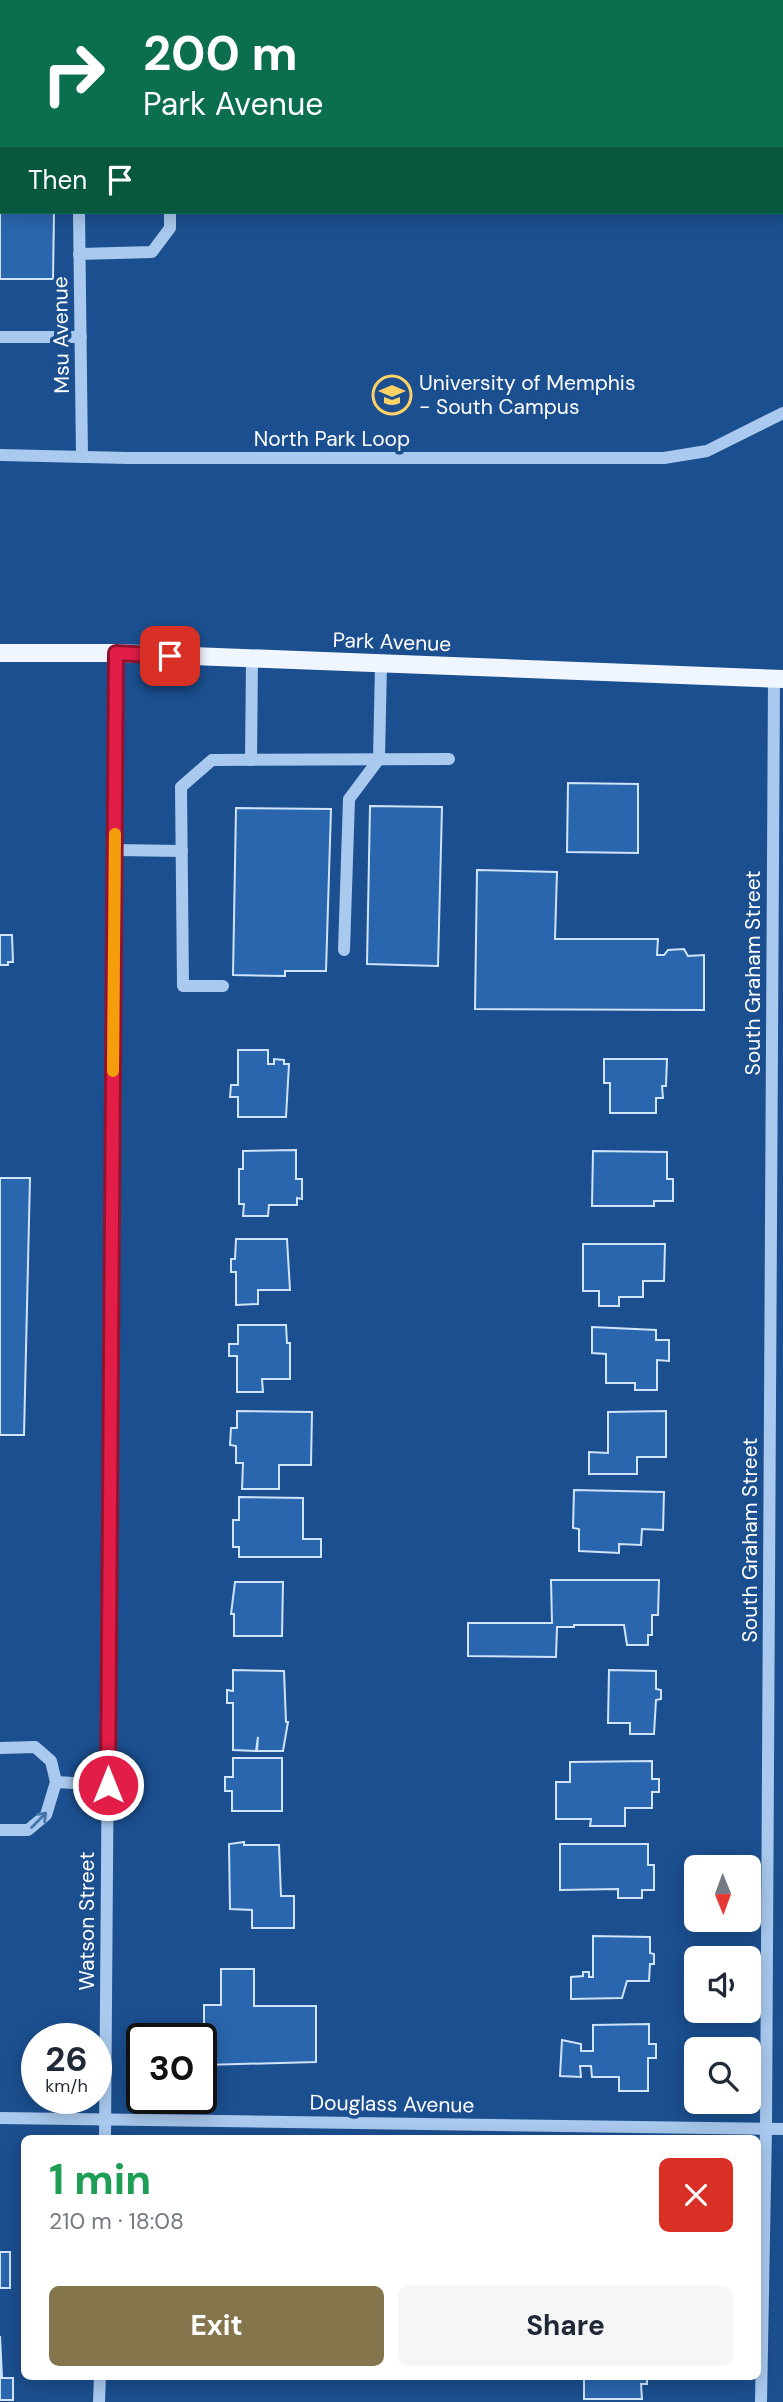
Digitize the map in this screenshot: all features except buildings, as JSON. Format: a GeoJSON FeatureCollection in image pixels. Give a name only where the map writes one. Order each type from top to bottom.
{"type":"FeatureCollection","features":[{"type":"Feature","properties":{"kind":"main road","name":"Park Avenue"},"geometry":{"type":"LineString","coordinates":[[0,653],[116,653],[779,679]]}},
{"type":"Feature","properties":{"kind":"street","name":"Msu Avenue"},"geometry":{"type":"LineString","coordinates":[[79,214],[82,457]]}},
{"type":"Feature","properties":{"kind":"street"},"geometry":{"type":"LineString","coordinates":[[79,254],[152,252],[170,228],[170,214]]}},
{"type":"Feature","properties":{"kind":"street"},"geometry":{"type":"LineString","coordinates":[[0,337],[81,337]]}},
{"type":"Feature","properties":{"kind":"street","name":"North Park Loop"},"geometry":{"type":"LineString","coordinates":[[0,454],[82,457],[664,458],[707,452],[783,413]]}},
{"type":"Feature","properties":{"kind":"street","name":"Watson Street"},"geometry":{"type":"LineString","coordinates":[[105,2135],[116,653]]}},
{"type":"Feature","properties":{"kind":"street"},"geometry":{"type":"LineString","coordinates":[[251,760],[252,659]]}},
{"type":"Feature","properties":{"kind":"street"},"geometry":{"type":"LineString","coordinates":[[344,950],[349,799],[379,759],[381,665]]}},
{"type":"Feature","properties":{"kind":"street","name":"South Graham Street"},"geometry":{"type":"LineString","coordinates":[[761,2402],[766,2129],[779,679]]}},
{"type":"Feature","properties":{"kind":"street"},"geometry":{"type":"LineString","coordinates":[[223,986],[183,986],[181,787],[212,760],[449,759]]}},
{"type":"Feature","properties":{"kind":"street"},"geometry":{"type":"LineString","coordinates":[[115,850],[182,851]]}},
{"type":"Feature","properties":{"kind":"street"},"geometry":{"type":"LineString","coordinates":[[0,1748],[35,1747],[51,1760],[56,1782],[46,1815],[28,1830],[0,1830]]}},
{"type":"Feature","properties":{"kind":"street"},"geometry":{"type":"LineString","coordinates":[[56,1782],[108,1785]]}},
{"type":"Feature","properties":{"kind":"street","name":"Douglass Avenue"},"geometry":{"type":"LineString","coordinates":[[0,2118],[783,2129]]}},
{"type":"Feature","properties":{"kind":"street"},"geometry":{"type":"LineString","coordinates":[[99,2402],[100,2380]]}},
{"type":"Feature","properties":{"kind":"slow traffic"},"geometry":{"type":"LineString","coordinates":[[113,1071],[115,834]]}},
{"type":"Feature","properties":{"kind":"place","name":"University of Memphis - South Campus"},"geometry":{"type":"Point","coordinates":[392,395]}},
{"type":"Feature","properties":{"kind":"route"},"geometry":{"type":"LineString","coordinates":[[108,1785],[116,653],[170,656]]}}]}
